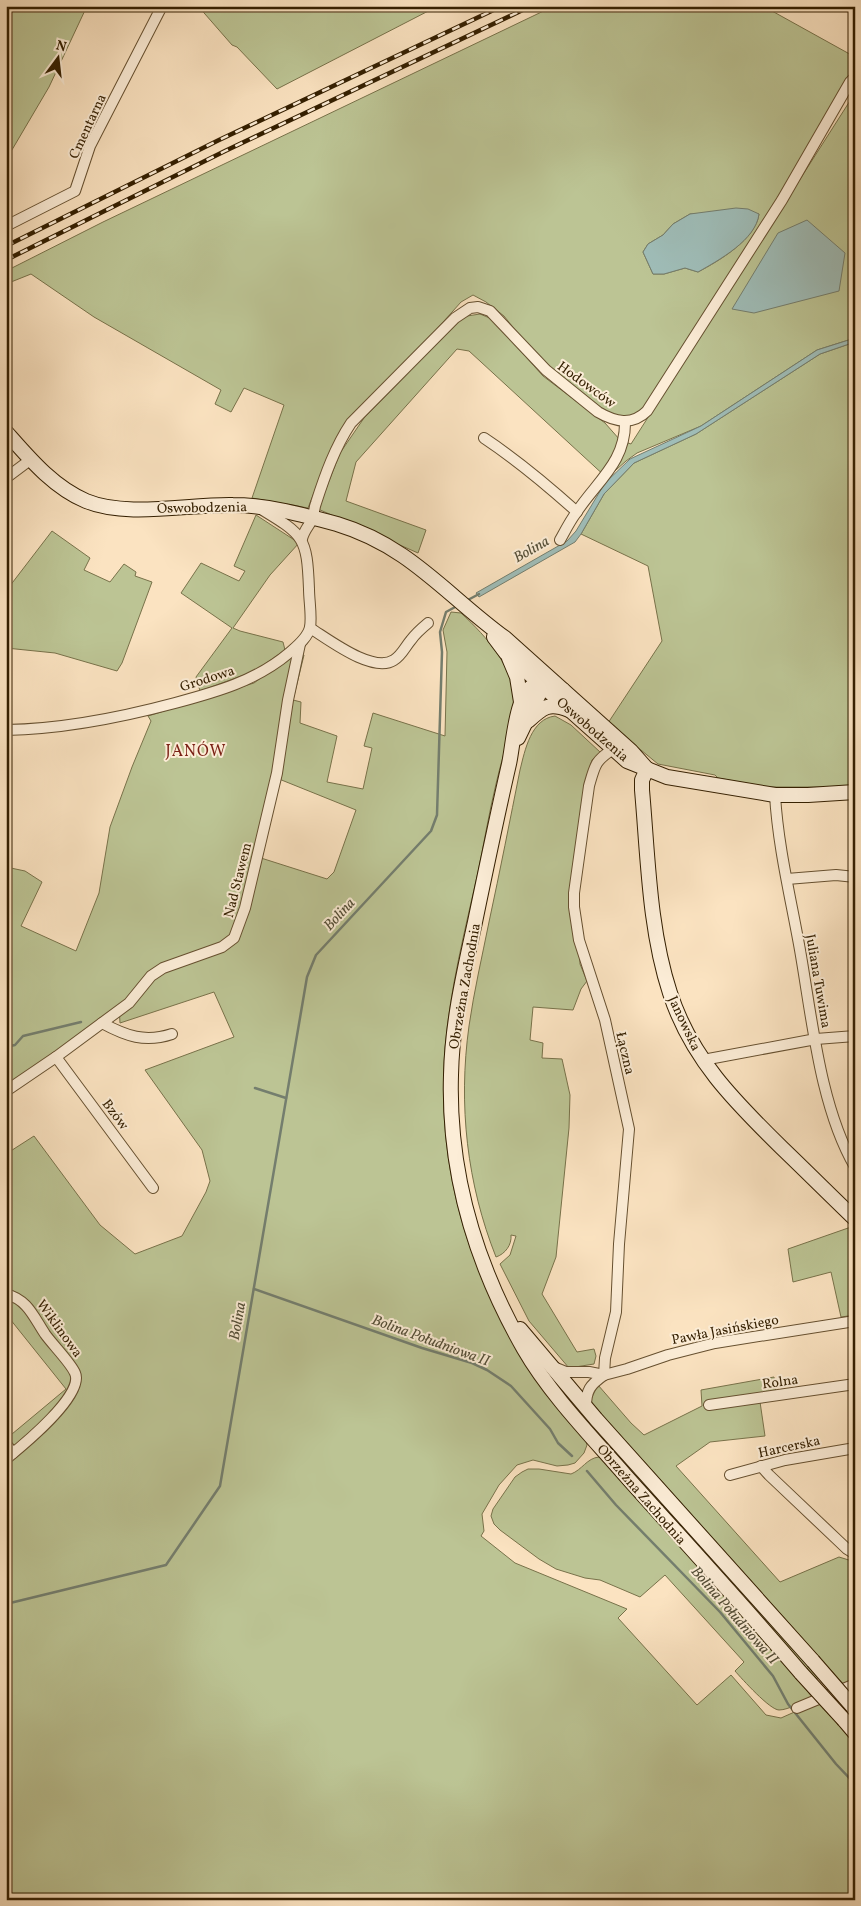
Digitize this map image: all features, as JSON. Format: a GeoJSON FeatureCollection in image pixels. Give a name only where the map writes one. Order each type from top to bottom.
{"type":"FeatureCollection","features":[{"type":"Feature","properties":{"kind":"street","name":"Cmentarna"},"geometry":{"type":"LineString","coordinates":[[6,226],[74,191],[90,146],[162,6]]}},
{"type":"Feature","properties":{"kind":"street","name":"Hodowców"},"geometry":{"type":"LineString","coordinates":[[313,518],[315,505],[342,436],[352,423],[455,318],[470,308],[478,307],[490,312],[546,370],[598,412],[607,417],[625,421],[633,421],[641,417],[647,411],[782,200],[850,82],[855,77]]}},
{"type":"Feature","properties":{"kind":"street"},"geometry":{"type":"LineString","coordinates":[[560,540],[577,512],[621,452],[626,434],[625,421]]}},
{"type":"Feature","properties":{"kind":"street","name":"Oswobodzenia"},"geometry":{"type":"LineString","coordinates":[[6,432],[30,460],[49,478],[72,494],[108,508],[130,510],[208,505],[258,507],[313,518],[362,534],[398,551],[422,568],[478,618],[505,638],[631,751],[647,769]]}},
{"type":"Feature","properties":{"kind":"street"},"geometry":{"type":"LineString","coordinates":[[484,438],[549,487],[577,512]]}},
{"type":"Feature","properties":{"kind":"street"},"geometry":{"type":"LineString","coordinates":[[6,478],[30,460]]}},
{"type":"Feature","properties":{"kind":"street"},"geometry":{"type":"LineString","coordinates":[[258,507],[303,536]]}},
{"type":"Feature","properties":{"kind":"street"},"geometry":{"type":"LineString","coordinates":[[292,529],[293,519],[298,514],[307,554],[310,628],[361,658],[384,664],[393,662],[402,654],[415,635],[428,623]]}},
{"type":"Feature","properties":{"kind":"street"},"geometry":{"type":"LineString","coordinates":[[303,536],[313,518]]}},
{"type":"Feature","properties":{"kind":"street","name":"Oswobodzenia"},"geometry":{"type":"LineString","coordinates":[[478,618],[506,653],[627,761],[667,777],[775,795],[855,792]]}},
{"type":"Feature","properties":{"kind":"street","name":"Grodowa"},"geometry":{"type":"LineString","coordinates":[[6,730],[81,724],[137,714],[233,686],[258,674],[280,660],[300,644],[310,628]]}},
{"type":"Feature","properties":{"kind":"street","name":"Nad Stawem"},"geometry":{"type":"LineString","coordinates":[[6,1091],[129,1003],[151,976],[163,968],[222,947],[234,938],[245,908],[277,772],[288,700],[300,644]]}},
{"type":"Feature","properties":{"kind":"street","name":"Oswobodzenia"},"geometry":{"type":"LineString","coordinates":[[506,653],[516,676],[521,702]]}},
{"type":"Feature","properties":{"kind":"street","name":"Obrzeżna Zachodnia"},"geometry":{"type":"LineString","coordinates":[[513,747],[541,690],[542,678],[538,668]]}},
{"type":"Feature","properties":{"kind":"street","name":"Oswobodzenia"},"geometry":{"type":"LineString","coordinates":[[541,685],[549,684],[562,690]]}},
{"type":"Feature","properties":{"kind":"street"},"geometry":{"type":"LineString","coordinates":[[521,702],[527,690],[535,685],[541,685]]}},
{"type":"Feature","properties":{"kind":"street","name":"Obrzeżna Zachodnia"},"geometry":{"type":"LineString","coordinates":[[521,702],[462,986],[452,1046],[452,1130],[460,1184],[482,1262],[526,1352],[566,1407],[855,1732]]}},
{"type":"Feature","properties":{"kind":"street","name":"Obrzeżna Zachodnia"},"geometry":{"type":"LineString","coordinates":[[526,723],[548,706],[558,705],[570,710]]}},
{"type":"Feature","properties":{"kind":"street","name":"Łączna"},"geometry":{"type":"LineString","coordinates":[[604,1375],[616,1312],[619,1244],[629,1129],[605,1020],[579,940],[574,907],[575,881],[589,786],[593,770],[600,758],[613,749]]}},
{"type":"Feature","properties":{"kind":"street","name":"Janowska"},"geometry":{"type":"LineString","coordinates":[[647,769],[642,780],[642,790],[648,871],[661,962],[670,994],[693,1045],[719,1083],[756,1123],[855,1219]]}},
{"type":"Feature","properties":{"kind":"street","name":"Juliana Tuwima"},"geometry":{"type":"LineString","coordinates":[[775,795],[787,879],[821,1073],[831,1110],[845,1149],[855,1167]]}},
{"type":"Feature","properties":{"kind":"street"},"geometry":{"type":"LineString","coordinates":[[787,879],[836,875],[855,876]]}},
{"type":"Feature","properties":{"kind":"street"},"geometry":{"type":"LineString","coordinates":[[102,1023],[120,1032],[139,1038],[158,1039],[172,1034]]}},
{"type":"Feature","properties":{"kind":"street"},"geometry":{"type":"LineString","coordinates":[[703,1060],[816,1039],[855,1036]]}},
{"type":"Feature","properties":{"kind":"street","name":"Bzów"},"geometry":{"type":"LineString","coordinates":[[56,1057],[153,1188]]}},
{"type":"Feature","properties":{"kind":"street","name":"Wiklinowa"},"geometry":{"type":"LineString","coordinates":[[6,1294],[26,1304],[51,1343],[76,1373],[76,1380],[70,1397],[40,1431],[10,1456]]}},
{"type":"Feature","properties":{"kind":"street","name":"Obrzeżna Zachodnia"},"geometry":{"type":"LineString","coordinates":[[505,1311],[586,1407],[854,1708]]}},
{"type":"Feature","properties":{"kind":"street","name":"Pawła Jasińskiego"},"geometry":{"type":"LineString","coordinates":[[551,1366],[566,1372],[589,1372],[604,1375],[714,1343],[855,1321]]}},
{"type":"Feature","properties":{"kind":"street"},"geometry":{"type":"LineString","coordinates":[[586,1407],[586,1395],[592,1384],[604,1375]]}},
{"type":"Feature","properties":{"kind":"street","name":"Rolna"},"geometry":{"type":"LineString","coordinates":[[709,1405],[855,1384]]}},
{"type":"Feature","properties":{"kind":"street"},"geometry":{"type":"LineString","coordinates":[[6,1444],[10,1456]]}},
{"type":"Feature","properties":{"kind":"street","name":"Harcerska"},"geometry":{"type":"LineString","coordinates":[[730,1475],[761,1466],[855,1448]]}},
{"type":"Feature","properties":{"kind":"street"},"geometry":{"type":"LineString","coordinates":[[761,1466],[769,1476],[847,1549],[855,1554]]}},
{"type":"Feature","properties":{"kind":"street"},"geometry":{"type":"LineString","coordinates":[[797,1708],[855,1684]]}},
{"type":"Feature","properties":{"kind":"green space"},"geometry":{"type":"Polygon","coordinates":[[[6,6],[87,6],[49,87],[6,160],[6,6]]]}},
{"type":"Feature","properties":{"kind":"green space"},"geometry":{"type":"Polygon","coordinates":[[[198,6],[438,6],[277,89],[237,47],[232,45],[198,6]]]}},
{"type":"Feature","properties":{"kind":"green space"},"geometry":{"type":"Polygon","coordinates":[[[554,6],[763,6],[855,57],[855,66],[781,193],[641,412],[631,416],[621,416],[609,414],[598,407],[551,368],[520,336],[504,316],[473,295],[461,302],[329,455],[308,508],[252,498],[284,405],[244,388],[231,412],[215,404],[221,390],[94,317],[31,274],[6,284],[6,271],[103,222],[554,6]],[[690,214],[673,224],[663,235],[648,244],[643,252],[653,274],[664,274],[685,268],[698,272],[716,262],[744,240],[751,232],[759,214],[690,214]]]}},
{"type":"Feature","properties":{"kind":"green space"},"geometry":{"type":"Polygon","coordinates":[[[855,93],[855,338],[817,350],[701,426],[637,453],[607,478],[469,351],[457,349],[356,462],[346,501],[426,530],[418,553],[318,509],[340,453],[364,418],[459,321],[467,316],[480,314],[492,319],[543,376],[605,423],[620,440],[631,444],[855,93]]]}},
{"type":"Feature","properties":{"kind":"green space"},"geometry":{"type":"Polygon","coordinates":[[[855,342],[855,787],[765,787],[658,764],[608,723],[662,641],[648,566],[581,534],[604,494],[634,463],[696,434],[820,354],[855,342]]]}},
{"type":"Feature","properties":{"kind":"green space"},"geometry":{"type":"Polygon","coordinates":[[[256,515],[299,543],[270,575],[233,628],[283,642],[285,650],[255,671],[200,691],[196,677],[232,628],[181,593],[201,563],[239,581],[245,571],[234,566],[256,515]]]}},
{"type":"Feature","properties":{"kind":"green space"},"geometry":{"type":"Polygon","coordinates":[[[52,531],[90,558],[84,570],[110,582],[124,564],[136,572],[135,576],[152,582],[122,663],[117,671],[55,653],[6,648],[6,591],[52,531]]]}},
{"type":"Feature","properties":{"kind":"green space"},"geometry":{"type":"Polygon","coordinates":[[[451,612],[461,613],[480,632],[490,643],[505,666],[511,679],[516,707],[493,795],[450,1004],[445,1048],[444,1103],[448,1157],[458,1209],[474,1259],[495,1307],[521,1354],[551,1398],[586,1441],[587,1445],[584,1453],[575,1463],[568,1465],[557,1466],[533,1460],[517,1465],[499,1485],[482,1514],[484,1531],[481,1536],[515,1563],[627,1609],[618,1618],[697,1705],[731,1675],[766,1715],[781,1718],[817,1702],[855,1742],[855,1900],[6,1900],[6,1439],[66,1389],[6,1314],[6,1154],[34,1136],[100,1225],[135,1254],[182,1236],[210,1181],[202,1150],[145,1070],[234,1037],[214,992],[120,1023],[119,1006],[6,1094],[6,867],[25,871],[42,882],[21,926],[76,951],[99,893],[110,827],[151,721],[148,716],[254,683],[295,653],[304,655],[293,700],[301,702],[300,723],[337,736],[327,782],[363,789],[372,748],[364,746],[373,713],[445,736],[447,652],[443,630],[451,612]],[[279,779],[261,858],[327,879],[334,872],[356,810],[279,779]]]}},
{"type":"Feature","properties":{"kind":"green space"},"geometry":{"type":"Polygon","coordinates":[[[555,716],[571,725],[600,752],[592,760],[587,777],[574,868],[580,964],[587,981],[581,989],[573,1010],[533,1007],[530,1040],[543,1043],[542,1058],[562,1059],[570,1095],[569,1128],[556,1257],[542,1294],[577,1352],[594,1349],[596,1356],[594,1364],[569,1368],[529,1321],[500,1264],[510,1255],[516,1236],[511,1235],[507,1249],[496,1257],[478,1201],[472,1173],[465,1115],[464,1085],[471,1013],[520,770],[527,745],[535,729],[547,718],[555,716]]]}},
{"type":"Feature","properties":{"kind":"green space"},"geometry":{"type":"Polygon","coordinates":[[[855,1224],[855,1315],[841,1317],[831,1272],[793,1282],[788,1249],[855,1224]]]}},
{"type":"Feature","properties":{"kind":"green space"},"geometry":{"type":"Polygon","coordinates":[[[774,1377],[776,1394],[759,1395],[765,1436],[710,1442],[676,1466],[780,1582],[839,1557],[852,1561],[855,1565],[855,1624],[853,1625],[855,1628],[855,1697],[590,1401],[598,1385],[644,1435],[702,1406],[701,1390],[774,1377]]]}},
{"type":"Feature","properties":{"kind":"green space"},"geometry":{"type":"Polygon","coordinates":[[[555,1380],[819,1677],[816,1679],[811,1676],[580,1415],[555,1380]]]}},
{"type":"Feature","properties":{"kind":"green space"},"geometry":{"type":"Polygon","coordinates":[[[599,1457],[781,1658],[812,1697],[783,1710],[775,1709],[769,1705],[735,1671],[744,1662],[665,1575],[640,1597],[600,1580],[585,1578],[556,1569],[539,1559],[494,1524],[491,1516],[493,1509],[515,1477],[522,1472],[528,1469],[539,1469],[571,1474],[591,1460],[599,1457]]]}},
{"type":"Feature","properties":{"kind":"water"},"geometry":{"type":"Polygon","coordinates":[[[736,208],[748,209],[759,214],[751,232],[744,241],[716,262],[698,272],[685,268],[664,274],[653,274],[643,252],[648,244],[663,235],[673,224],[690,214],[736,208]]]}},
{"type":"Feature","properties":{"kind":"water"},"geometry":{"type":"Polygon","coordinates":[[[807,220],[845,253],[839,291],[754,313],[732,309],[778,233],[807,220]]]}},
{"type":"Feature","properties":{"kind":"water"},"geometry":{"type":"Polygon","coordinates":[[[855,338],[855,342],[820,354],[696,434],[634,463],[604,494],[575,542],[479,597],[476,593],[567,541],[576,531],[605,483],[630,459],[701,426],[817,350],[855,338]]]}},
{"type":"Feature","properties":{"kind":"waterway","name":"Bolina"},"geometry":{"type":"LineString","coordinates":[[466,601],[479,594]]}},
{"type":"Feature","properties":{"kind":"waterway","name":"Bolina"},"geometry":{"type":"LineString","coordinates":[[6,1604],[166,1565],[220,1486],[307,977],[316,955],[431,831],[437,815],[442,652],[440,632],[446,612],[457,606]]}},
{"type":"Feature","properties":{"kind":"waterway"},"geometry":{"type":"LineString","coordinates":[[6,1047],[15,1045],[23,1036],[81,1022]]}},
{"type":"Feature","properties":{"kind":"waterway"},"geometry":{"type":"LineString","coordinates":[[255,1088],[286,1098]]}},
{"type":"Feature","properties":{"kind":"waterway","name":"Bolina Południowa II"},"geometry":{"type":"LineString","coordinates":[[254,1289],[422,1348],[472,1363],[487,1370],[511,1386],[550,1429],[558,1443],[572,1456]]}},
{"type":"Feature","properties":{"kind":"waterway","name":"Bolina Południowa II"},"geometry":{"type":"LineString","coordinates":[[587,1471],[616,1505],[720,1612],[773,1676],[788,1704],[836,1764],[855,1784]]}},
{"type":"Feature","properties":{"kind":"railway"},"geometry":{"type":"LineString","coordinates":[[6,246],[219,140],[502,6]]}},
{"type":"Feature","properties":{"kind":"railway"},"geometry":{"type":"LineString","coordinates":[[6,260],[225,151],[531,6]]}},
{"type":"Feature","properties":{"kind":"district","name":"JANÓW"},"geometry":{"type":"Point","coordinates":[196,750]}}]}
